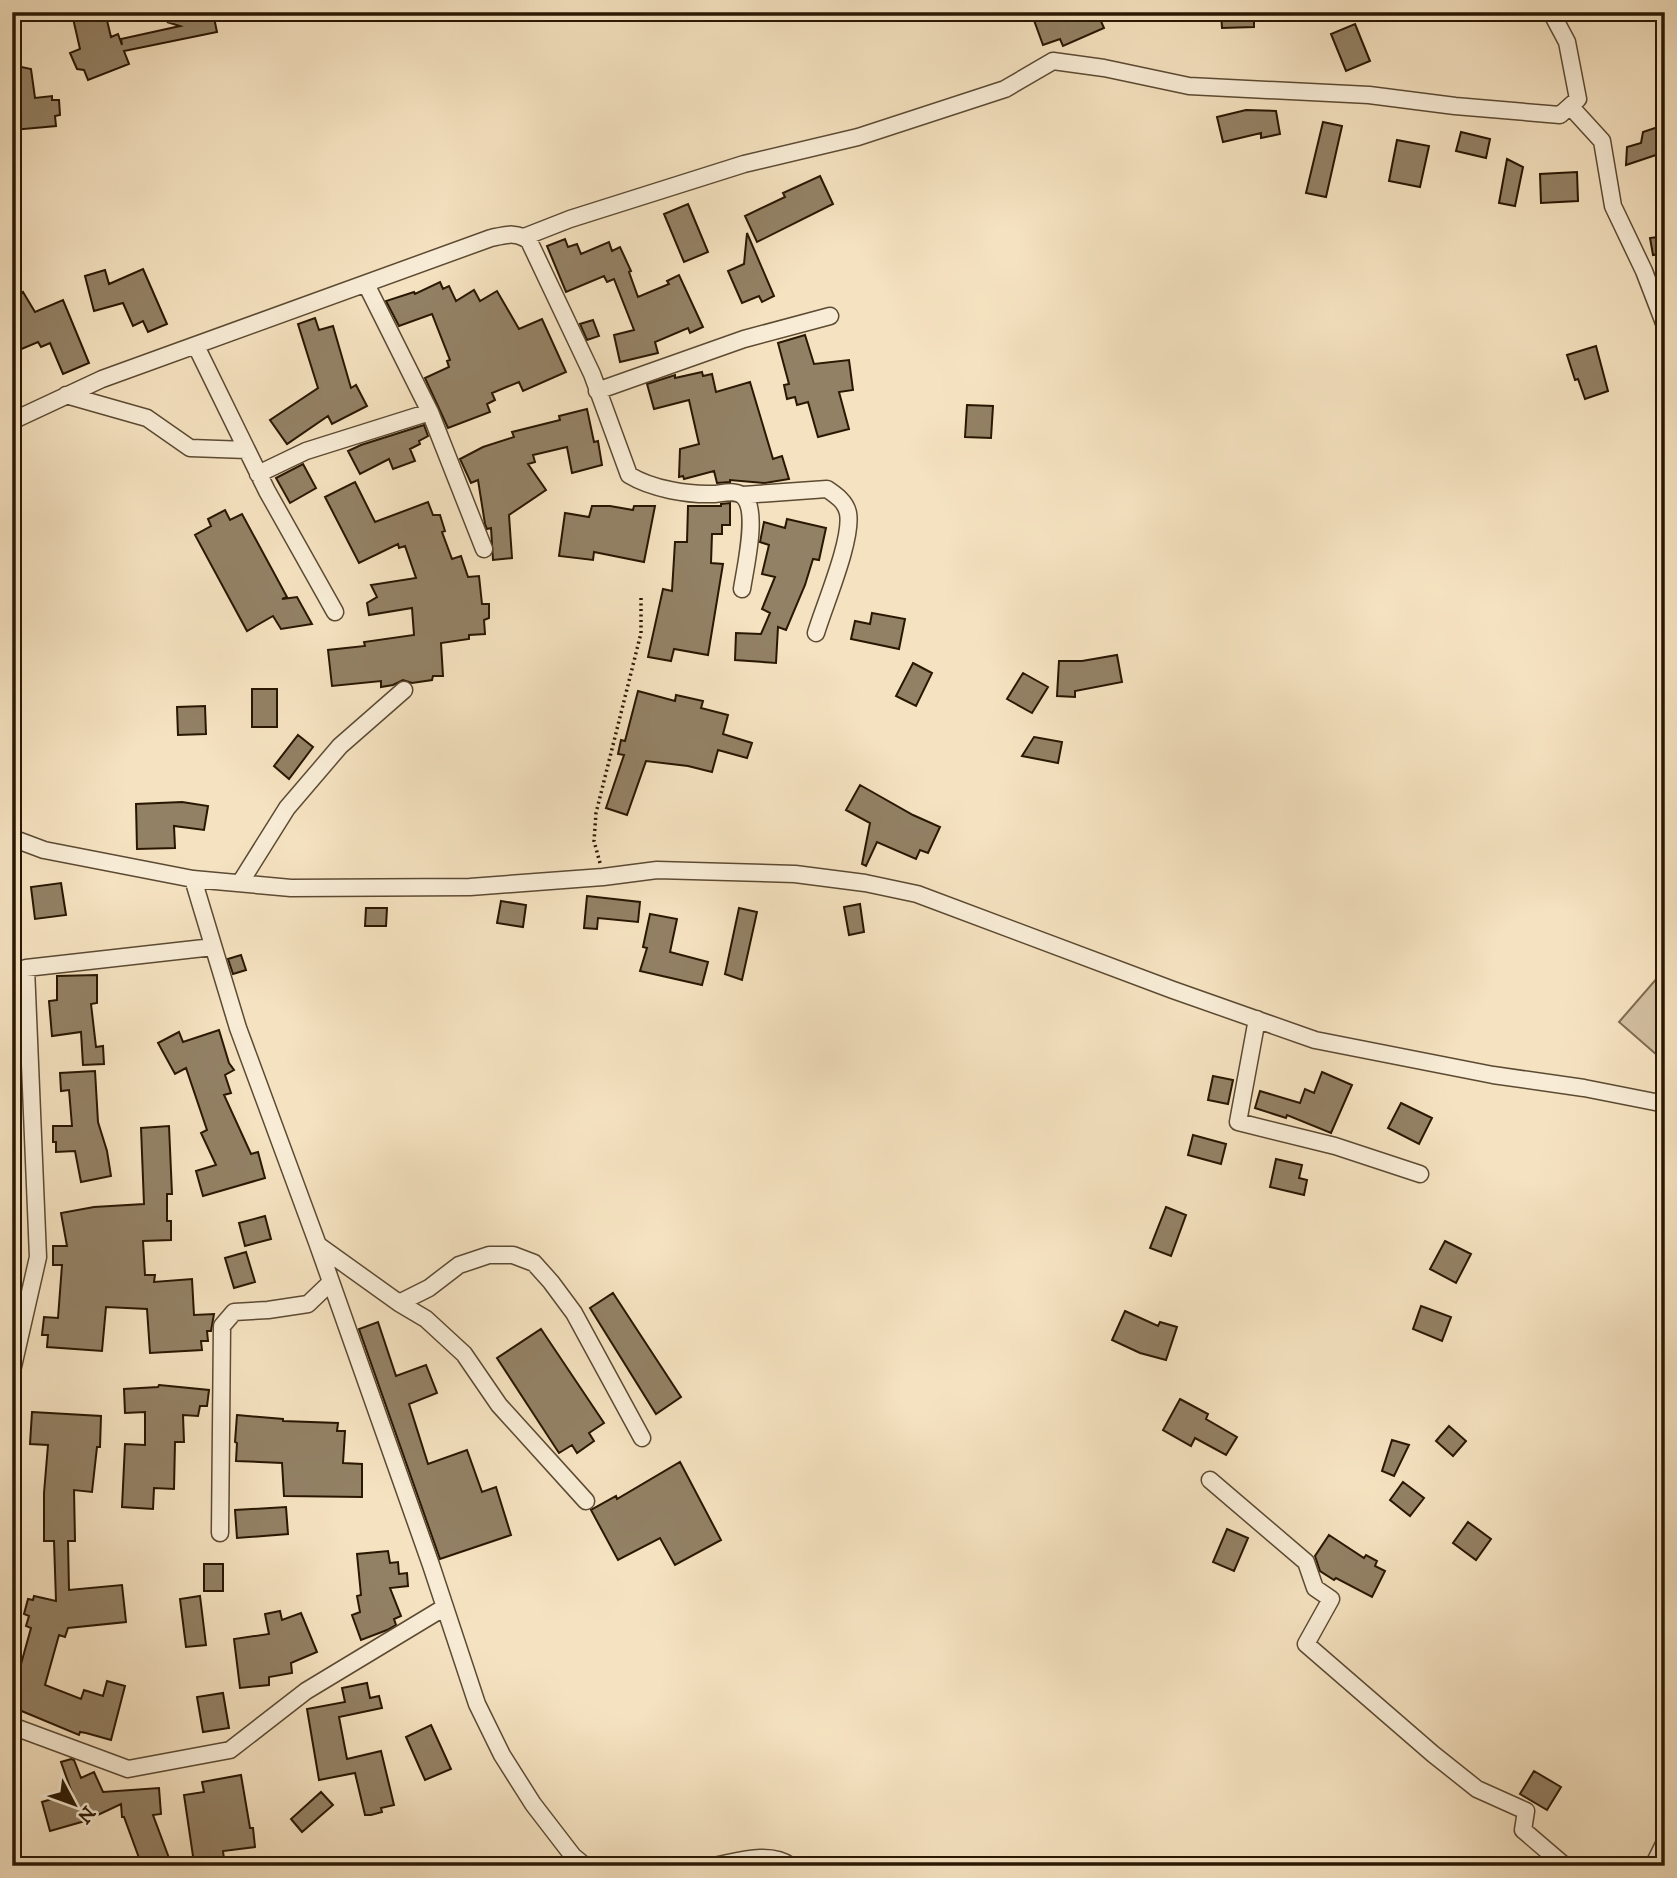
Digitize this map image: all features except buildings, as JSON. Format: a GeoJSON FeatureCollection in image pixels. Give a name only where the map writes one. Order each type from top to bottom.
{"type":"FeatureCollection","features":[{"type":"Feature","properties":{"kind":"street"},"geometry":{"type":"LineString","coordinates":[[524,237],[570,219],[744,164],[858,137],[1005,89],[1053,61],[1189,86],[1369,95],[1560,115],[1578,99],[1567,41],[1551,12]]}},
{"type":"Feature","properties":{"kind":"street"},"geometry":{"type":"LineString","coordinates":[[1570,106],[1602,141],[1613,206],[1644,271],[1664,323]]}},
{"type":"Feature","properties":{"kind":"street"},"geometry":{"type":"LineString","coordinates":[[12,421],[102,379],[491,238],[509,234],[524,237],[529,241],[546,275],[597,391],[629,475],[663,487],[695,494],[733,492],[743,495],[827,489],[840,498],[848,512],[846,538],[816,633]]}},
{"type":"Feature","properties":{"kind":"street"},"geometry":{"type":"LineString","coordinates":[[366,284],[430,412],[484,549]]}},
{"type":"Feature","properties":{"kind":"street"},"geometry":{"type":"LineString","coordinates":[[597,391],[744,339],[830,316]]}},
{"type":"Feature","properties":{"kind":"street"},"geometry":{"type":"LineString","coordinates":[[196,346],[258,474],[335,612]]}},
{"type":"Feature","properties":{"kind":"street"},"geometry":{"type":"LineString","coordinates":[[66,394],[147,418],[190,447],[247,450]]}},
{"type":"Feature","properties":{"kind":"street"},"geometry":{"type":"LineString","coordinates":[[258,474],[306,451],[430,412]]}},
{"type":"Feature","properties":{"kind":"street"},"geometry":{"type":"LineString","coordinates":[[742,589],[751,531],[747,501],[743,495]]}},
{"type":"Feature","properties":{"kind":"street"},"geometry":{"type":"LineString","coordinates":[[240,883],[296,798],[340,746],[404,690]]}},
{"type":"Feature","properties":{"kind":"street"},"geometry":{"type":"LineString","coordinates":[[12,838],[44,850],[193,879],[291,888],[470,887],[657,870],[795,874],[865,883],[904,891],[1315,1040],[1493,1075],[1584,1088],[1665,1104]]}},
{"type":"Feature","properties":{"kind":"street"},"geometry":{"type":"LineString","coordinates":[[193,879],[238,1028],[318,1245],[477,1704],[502,1755],[533,1804],[573,1856],[585,1866]]}},
{"type":"Feature","properties":{"kind":"street"},"geometry":{"type":"LineString","coordinates":[[12,1371],[38,1257],[26,968],[213,947]]}},
{"type":"Feature","properties":{"kind":"street"},"geometry":{"type":"LineString","coordinates":[[1257,1020],[1238,1122],[1335,1146],[1420,1174]]}},
{"type":"Feature","properties":{"kind":"street"},"geometry":{"type":"LineString","coordinates":[[318,1245],[426,1319],[464,1354],[499,1405],[586,1501]]}},
{"type":"Feature","properties":{"kind":"street"},"geometry":{"type":"LineString","coordinates":[[400,1303],[429,1288],[459,1265],[489,1255],[513,1255],[534,1264],[574,1313],[642,1438]]}},
{"type":"Feature","properties":{"kind":"street"},"geometry":{"type":"LineString","coordinates":[[220,1533],[222,1326],[234,1312],[308,1304],[331,1282]]}},
{"type":"Feature","properties":{"kind":"street"},"geometry":{"type":"LineString","coordinates":[[1210,1480],[1306,1562],[1315,1588],[1331,1599],[1306,1644],[1477,1789],[1526,1811],[1523,1829],[1565,1866]]}},
{"type":"Feature","properties":{"kind":"street"},"geometry":{"type":"LineString","coordinates":[[12,1726],[128,1769],[230,1750],[306,1691],[445,1607]]}},
{"type":"Feature","properties":{"kind":"street"},"geometry":{"type":"LineString","coordinates":[[1653,1866],[1665,1842]]}},
{"type":"Feature","properties":{"kind":"street"},"geometry":{"type":"LineString","coordinates":[[713,1866],[760,1858],[783,1860],[791,1866]]}},
{"type":"Feature","properties":{"kind":"path"},"geometry":{"type":"LineString","coordinates":[[603,877],[594,841],[596,813],[641,633],[641,595]]}},
{"type":"Feature","properties":{"kind":"shaded area"},"geometry":{"type":"Polygon","coordinates":[[[1665,969],[1665,1062],[1619,1022],[1665,969]]]}}]}
